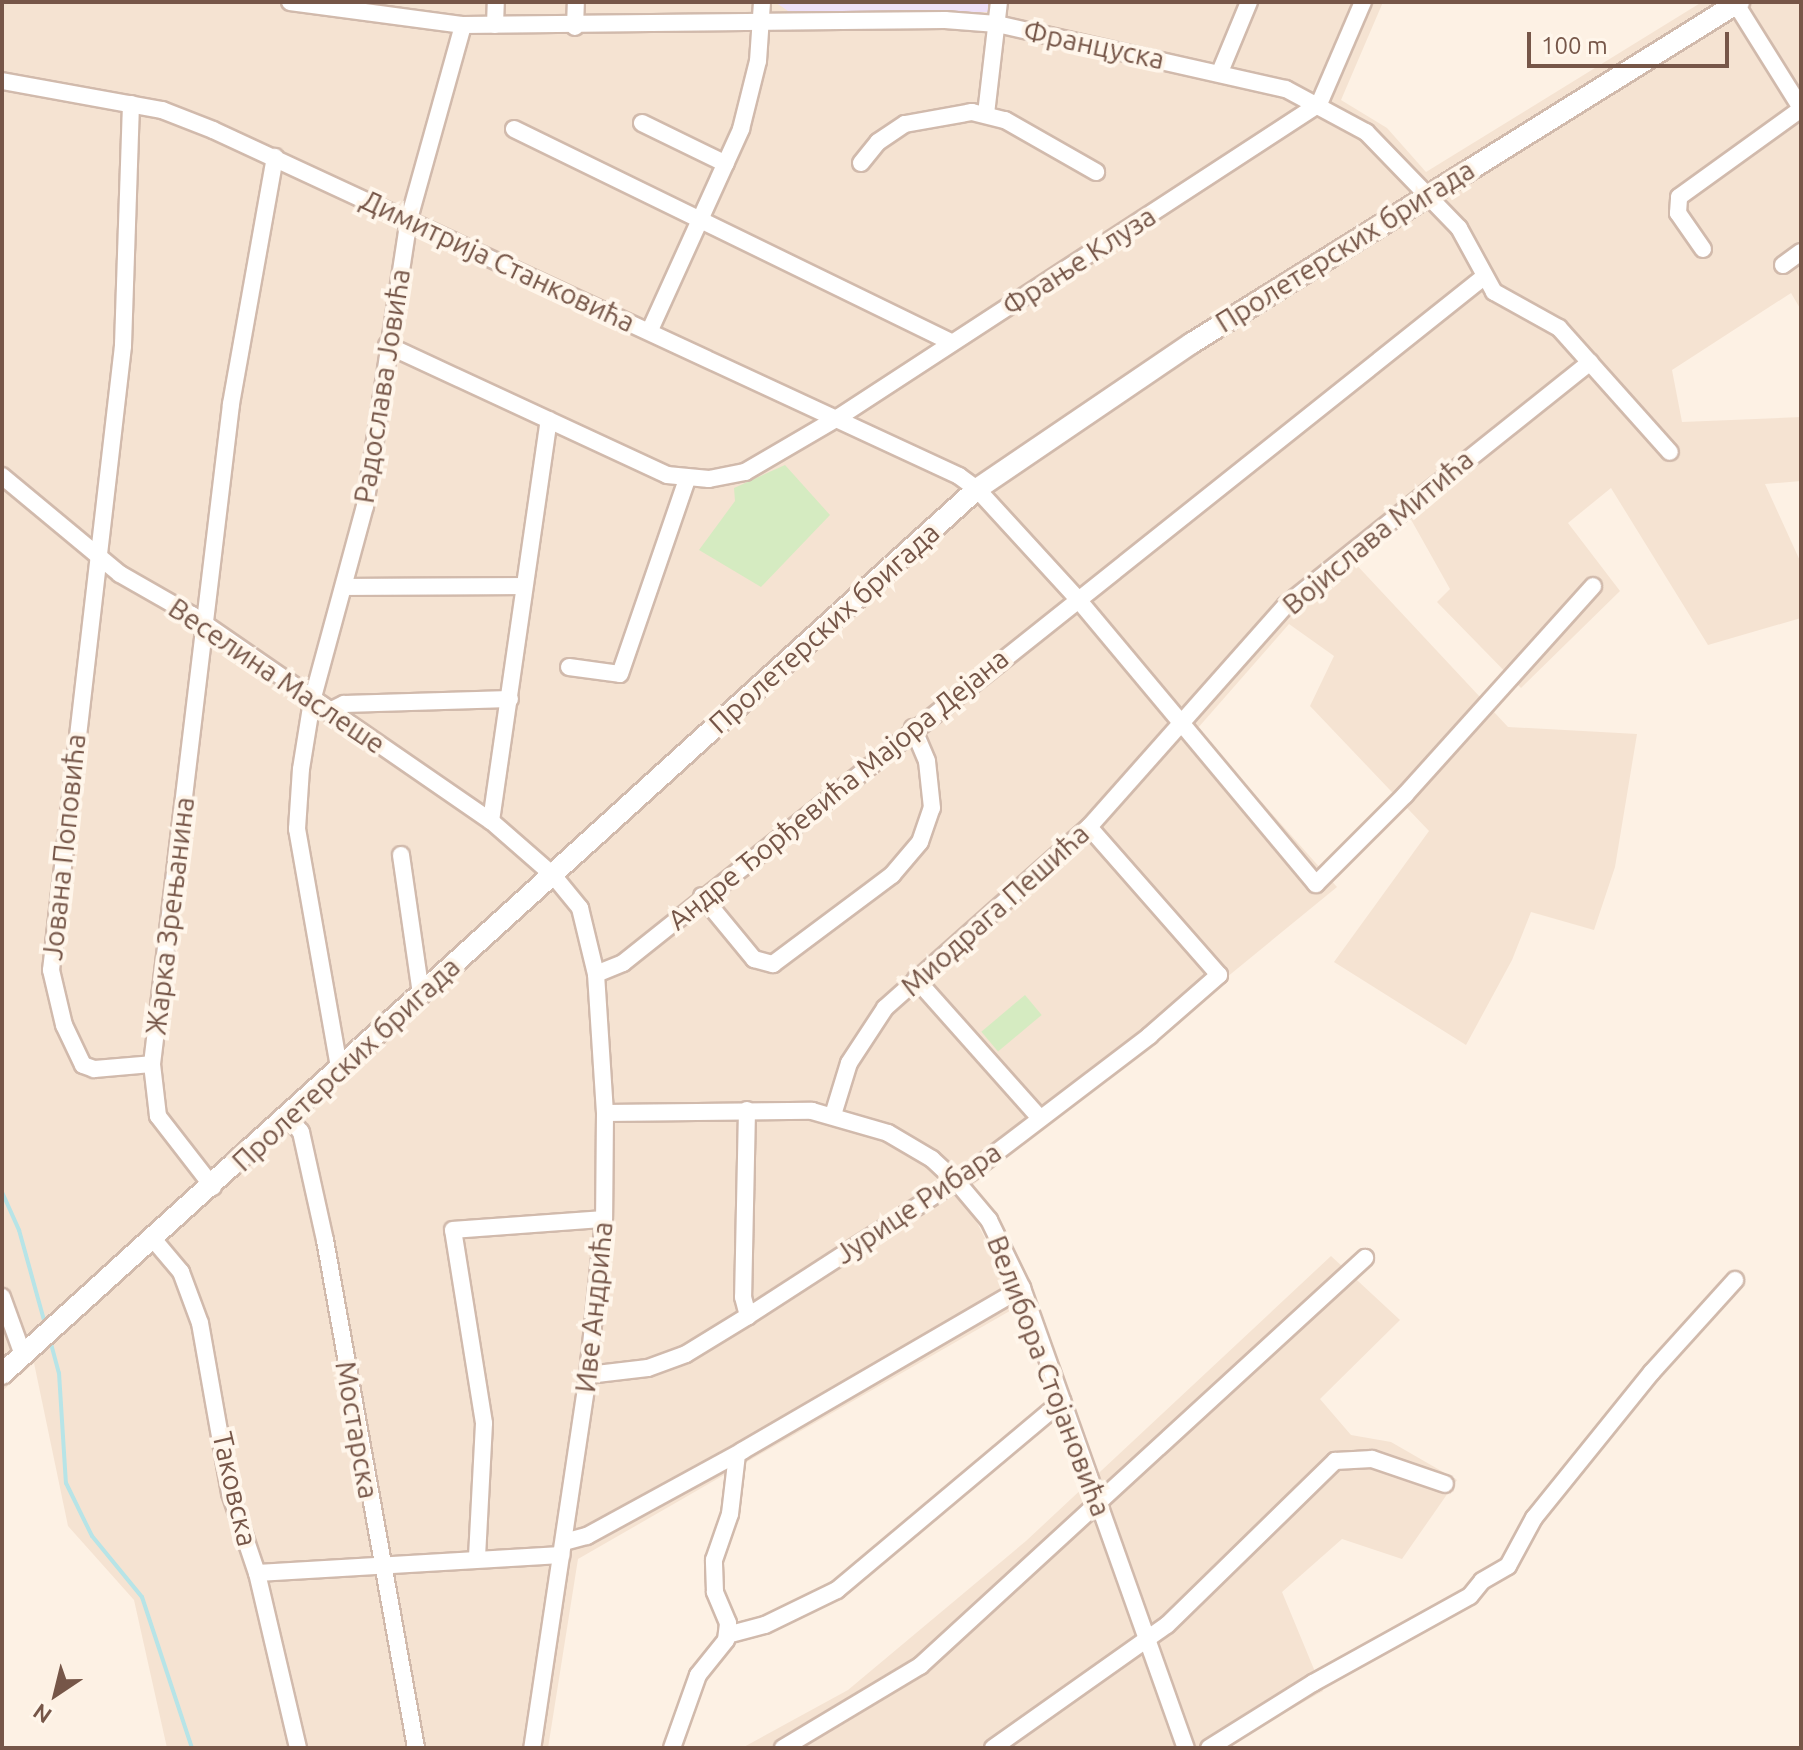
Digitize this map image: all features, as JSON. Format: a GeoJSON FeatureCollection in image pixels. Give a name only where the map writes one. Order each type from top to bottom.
{"type":"FeatureCollection","features":[{"type":"Feature","properties":{"kind":"street","name":"Француска"},"geometry":{"type":"LineString","coordinates":[[290,2],[407,10],[463,25],[575,27],[762,10],[997,24],[1220,72],[1319,104],[1366,132],[1428,193],[1469,242],[1484,277]]}},
{"type":"Feature","properties":{"kind":"street"},"geometry":{"type":"LineString","coordinates":[[495,25],[496,2]]}},
{"type":"Feature","properties":{"kind":"street"},"geometry":{"type":"LineString","coordinates":[[575,27],[576,2]]}},
{"type":"Feature","properties":{"kind":"street"},"geometry":{"type":"LineString","coordinates":[[986,114],[999,2]]}},
{"type":"Feature","properties":{"kind":"street"},"geometry":{"type":"LineString","coordinates":[[1220,72],[1249,2]]}},
{"type":"Feature","properties":{"kind":"street"},"geometry":{"type":"LineString","coordinates":[[1319,104],[1363,2]]}},
{"type":"Feature","properties":{"kind":"street"},"geometry":{"type":"LineString","coordinates":[[1703,249],[1678,213],[1679,197],[1801,108],[1795,87],[1738,3]]}},
{"type":"Feature","properties":{"kind":"street","name":"Пролетерских бригада"},"geometry":{"type":"LineString","coordinates":[[2,1374],[213,1187],[339,1067],[977,489],[1020,455],[1428,193],[1738,3]]}},
{"type":"Feature","properties":{"kind":"street"},"geometry":{"type":"LineString","coordinates":[[650,330],[726,164],[750,100],[762,10]]}},
{"type":"Feature","properties":{"kind":"street","name":"Радослава Јовића"},"geometry":{"type":"LineString","coordinates":[[339,1067],[297,819],[312,701],[365,506],[387,345],[409,219],[463,25]]}},
{"type":"Feature","properties":{"kind":"street","name":"Димитрија Станковића"},"geometry":{"type":"LineString","coordinates":[[2,81],[162,110],[275,157],[839,417],[977,489],[1184,721],[1316,884],[1405,795],[1593,586]]}},
{"type":"Feature","properties":{"kind":"street"},"geometry":{"type":"LineString","coordinates":[[98,555],[123,346],[131,104]]}},
{"type":"Feature","properties":{"kind":"street","name":"Фрање Клуза"},"geometry":{"type":"LineString","coordinates":[[687,479],[745,472],[839,417],[1319,104]]}},
{"type":"Feature","properties":{"kind":"street"},"geometry":{"type":"LineString","coordinates":[[861,163],[878,142],[905,124],[949,113],[986,114],[1096,172]]}},
{"type":"Feature","properties":{"kind":"street"},"geometry":{"type":"LineString","coordinates":[[642,123],[726,164]]}},
{"type":"Feature","properties":{"kind":"street"},"geometry":{"type":"LineString","coordinates":[[514,129],[702,217],[952,343]]}},
{"type":"Feature","properties":{"kind":"street","name":"Жарка Зрењанина"},"geometry":{"type":"LineString","coordinates":[[213,1187],[158,1116],[152,1064],[208,627],[231,404],[275,157]]}},
{"type":"Feature","properties":{"kind":"street"},"geometry":{"type":"LineString","coordinates":[[1783,265],[1801,252]]}},
{"type":"Feature","properties":{"kind":"street"},"geometry":{"type":"LineString","coordinates":[[1484,277],[1515,307],[1559,328],[1670,452]]}},
{"type":"Feature","properties":{"kind":"street","name":"Андре Ђорђевића Мајора Дејана"},"geometry":{"type":"LineString","coordinates":[[596,974],[623,963],[702,896],[1076,597],[1484,277]]}},
{"type":"Feature","properties":{"kind":"street"},"geometry":{"type":"LineString","coordinates":[[387,345],[549,420],[687,479],[620,674],[569,667]]}},
{"type":"Feature","properties":{"kind":"street","name":"Војислава Митића"},"geometry":{"type":"LineString","coordinates":[[1184,721],[1286,605],[1590,362]]}},
{"type":"Feature","properties":{"kind":"street"},"geometry":{"type":"LineString","coordinates":[[491,821],[549,420]]}},
{"type":"Feature","properties":{"kind":"street","name":"Веселина Маслеше"},"geometry":{"type":"LineString","coordinates":[[2,476],[98,555],[491,821],[553,875]]}},
{"type":"Feature","properties":{"kind":"street","name":"Јована Поповића"},"geometry":{"type":"LineString","coordinates":[[98,555],[51,970],[64,1025],[83,1065],[94,1069],[152,1064]]}},
{"type":"Feature","properties":{"kind":"street"},"geometry":{"type":"LineString","coordinates":[[344,587],[524,586]]}},
{"type":"Feature","properties":{"kind":"street"},"geometry":{"type":"LineString","coordinates":[[328,712],[344,704],[510,699]]}},
{"type":"Feature","properties":{"kind":"street","name":"Миодрага Пешића"},"geometry":{"type":"LineString","coordinates":[[833,1115],[859,1044],[916,979],[1089,827],[1184,721]]}},
{"type":"Feature","properties":{"kind":"street"},"geometry":{"type":"LineString","coordinates":[[702,896],[754,959],[773,964],[892,875],[920,842],[932,808],[927,761],[913,728]]}},
{"type":"Feature","properties":{"kind":"street","name":"Јурице Рибара"},"geometry":{"type":"LineString","coordinates":[[588,1375],[648,1368],[686,1354],[748,1316],[957,1182],[1159,1028],[1219,975],[1089,827]]}},
{"type":"Feature","properties":{"kind":"street"},"geometry":{"type":"LineString","coordinates":[[401,855],[421,993]]}},
{"type":"Feature","properties":{"kind":"street","name":"Иве Андрића"},"geometry":{"type":"LineString","coordinates":[[532,1748],[588,1375],[604,1219],[605,1113],[596,974],[580,908],[553,875]]}},
{"type":"Feature","properties":{"kind":"street"},"geometry":{"type":"LineString","coordinates":[[916,979],[1040,1118]]}},
{"type":"Feature","properties":{"kind":"street","name":"Велибора Стојановића"},"geometry":{"type":"LineString","coordinates":[[605,1113],[788,1108],[833,1115],[888,1133],[932,1159],[957,1182],[989,1220],[1022,1288],[1186,1748]]}},
{"type":"Feature","properties":{"kind":"street"},"geometry":{"type":"LineString","coordinates":[[747,1110],[743,1297],[748,1316]]}},
{"type":"Feature","properties":{"kind":"street","name":"Мостарска"},"geometry":{"type":"LineString","coordinates":[[287,1116],[301,1132],[325,1240],[416,1748]]}},
{"type":"Feature","properties":{"kind":"street"},"geometry":{"type":"LineString","coordinates":[[477,1557],[484,1423],[453,1230],[604,1219]]}},
{"type":"Feature","properties":{"kind":"street","name":"Таковска"},"geometry":{"type":"LineString","coordinates":[[154,1240],[181,1272],[200,1323],[230,1493],[257,1573],[298,1748]]}},
{"type":"Feature","properties":{"kind":"street"},"geometry":{"type":"LineString","coordinates":[[783,1748],[881,1694],[920,1666],[1365,1258]]}},
{"type":"Feature","properties":{"kind":"street"},"geometry":{"type":"LineString","coordinates":[[1209,1748],[1459,1602],[1513,1561],[1534,1518],[1652,1372],[1735,1280]]}},
{"type":"Feature","properties":{"kind":"street"},"geometry":{"type":"LineString","coordinates":[[257,1573],[381,1566],[563,1549],[737,1454],[1022,1288]]}},
{"type":"Feature","properties":{"kind":"street"},"geometry":{"type":"LineString","coordinates":[[2,1297],[27,1352]]}},
{"type":"Feature","properties":{"kind":"street"},"geometry":{"type":"LineString","coordinates":[[672,1748],[698,1675],[727,1635],[765,1625],[837,1590],[1062,1401]]}},
{"type":"Feature","properties":{"kind":"street"},"geometry":{"type":"LineString","coordinates":[[727,1635],[715,1592],[714,1560],[730,1514],[737,1454]]}},
{"type":"Feature","properties":{"kind":"street"},"geometry":{"type":"LineString","coordinates":[[993,1748],[1147,1639],[1335,1461],[1372,1459],[1445,1484]]}},
{"type":"Feature","properties":{"kind":"shaded area"},"geometry":{"type":"Polygon","coordinates":[[[2,2],[1383,2],[1341,100],[1387,128],[1426,172],[1702,2],[1801,2],[1801,310],[1791,293],[1672,370],[1682,422],[1801,417],[1801,481],[1765,484],[1801,563],[1801,618],[1708,645],[1611,488],[1568,523],[1620,591],[1521,688],[1437,602],[1450,589],[1409,516],[1352,560],[1508,727],[1637,734],[1615,867],[1594,930],[1531,912],[1512,960],[1466,1045],[1334,962],[1429,831],[1310,706],[1334,656],[1289,624],[1197,729],[1337,887],[962,1194],[1020,1305],[578,1559],[548,1748],[167,1748],[134,1600],[68,1526],[34,1363],[2,1391],[2,2]]]}},
{"type":"Feature","properties":{"kind":"shaded area"},"geometry":{"type":"Polygon","coordinates":[[[775,2],[992,2],[991,12],[788,11],[775,2]]]}},
{"type":"Feature","properties":{"kind":"shaded area"},"geometry":{"type":"Polygon","coordinates":[[[1331,1256],[1400,1320],[1320,1399],[1351,1435],[1391,1442],[1457,1480],[1402,1559],[1342,1539],[1282,1592],[1323,1691],[1223,1748],[742,1748],[848,1690],[1026,1541],[1331,1256]]]}},
{"type":"Feature","properties":{"kind":"green space"},"geometry":{"type":"Polygon","coordinates":[[[785,465],[830,515],[761,587],[699,550],[735,501],[734,488],[785,465]]]}},
{"type":"Feature","properties":{"kind":"green space"},"geometry":{"type":"Polygon","coordinates":[[[1025,995],[1042,1015],[998,1052],[981,1032],[1025,995]]]}},
{"type":"Feature","properties":{"kind":"waterway"},"geometry":{"type":"LineString","coordinates":[[2,622],[2,659]]}},
{"type":"Feature","properties":{"kind":"waterway"},"geometry":{"type":"LineString","coordinates":[[2,1192],[19,1230],[45,1324]]}},
{"type":"Feature","properties":{"kind":"waterway"},"geometry":{"type":"LineString","coordinates":[[50,1340],[59,1373],[66,1483],[92,1536],[142,1597],[192,1748]]}}]}
